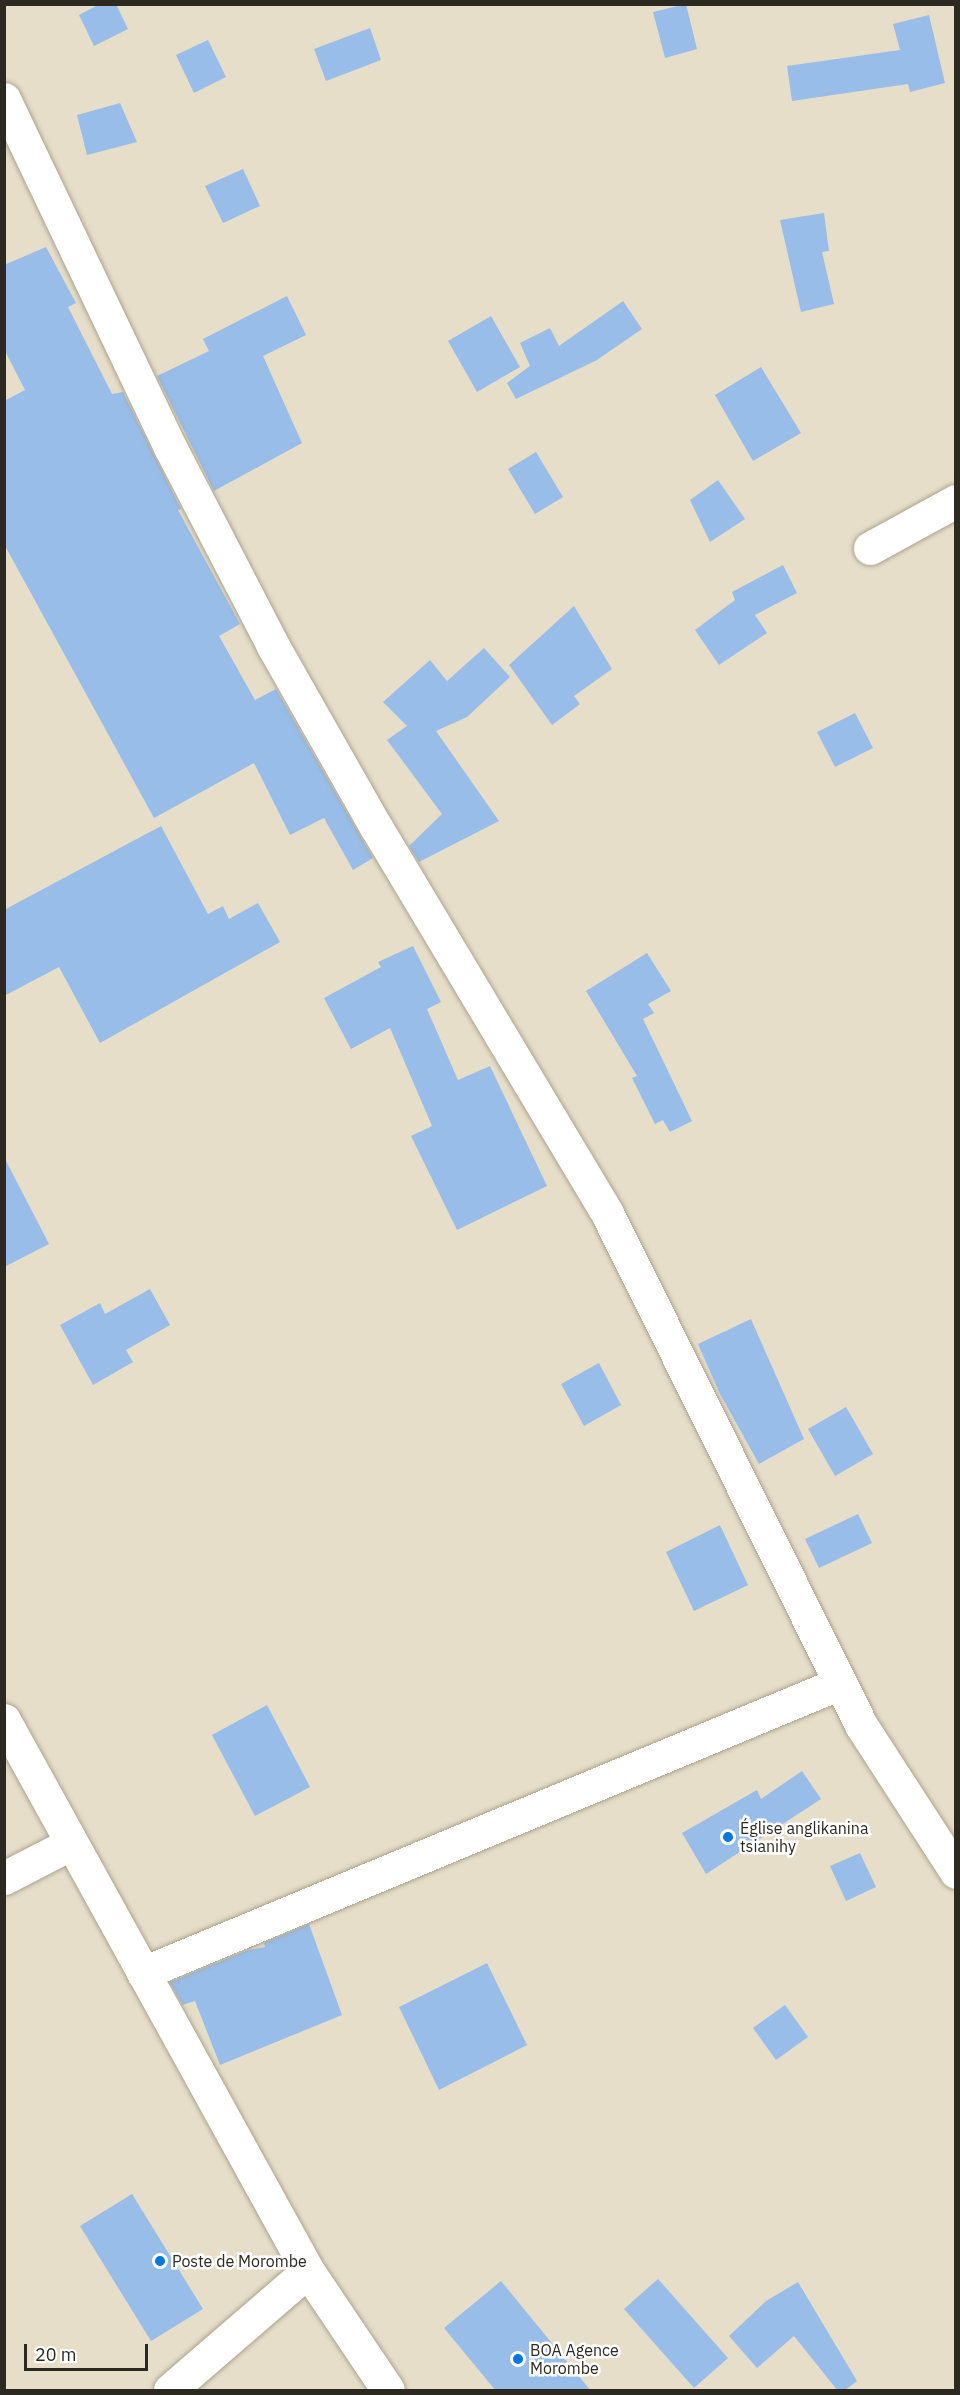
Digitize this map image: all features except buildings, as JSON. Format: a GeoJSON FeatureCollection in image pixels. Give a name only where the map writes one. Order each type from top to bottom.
{"type":"FeatureCollection","features":[{"type":"Feature","properties":{"kind":"street"},"geometry":{"type":"LineString","coordinates":[[4,99],[170,447],[273,646],[376,827],[608,1213],[861,1725],[956,1872]]}},
{"type":"Feature","properties":{"kind":"street"},"geometry":{"type":"LineString","coordinates":[[870,548],[956,501]]}},
{"type":"Feature","properties":{"kind":"street"},"geometry":{"type":"LineString","coordinates":[[143,1973],[840,1683]]}},
{"type":"Feature","properties":{"kind":"street"},"geometry":{"type":"LineString","coordinates":[[4,1720],[70,1844],[308,2271],[388,2391]]}},
{"type":"Feature","properties":{"kind":"street"},"geometry":{"type":"LineString","coordinates":[[4,1878],[70,1844]]}},
{"type":"Feature","properties":{"kind":"street"},"geometry":{"type":"LineString","coordinates":[[170,2391],[308,2271]]}},
{"type":"Feature","properties":{"kind":"place","name":"Église anglikanina tsianihy"},"geometry":{"type":"Point","coordinates":[728,1837]}},
{"type":"Feature","properties":{"kind":"place","name":"Poste de Morombe"},"geometry":{"type":"Point","coordinates":[160,2261]}},
{"type":"Feature","properties":{"kind":"place","name":"BOA Agence Morombe"},"geometry":{"type":"Point","coordinates":[518,2359]}}]}
